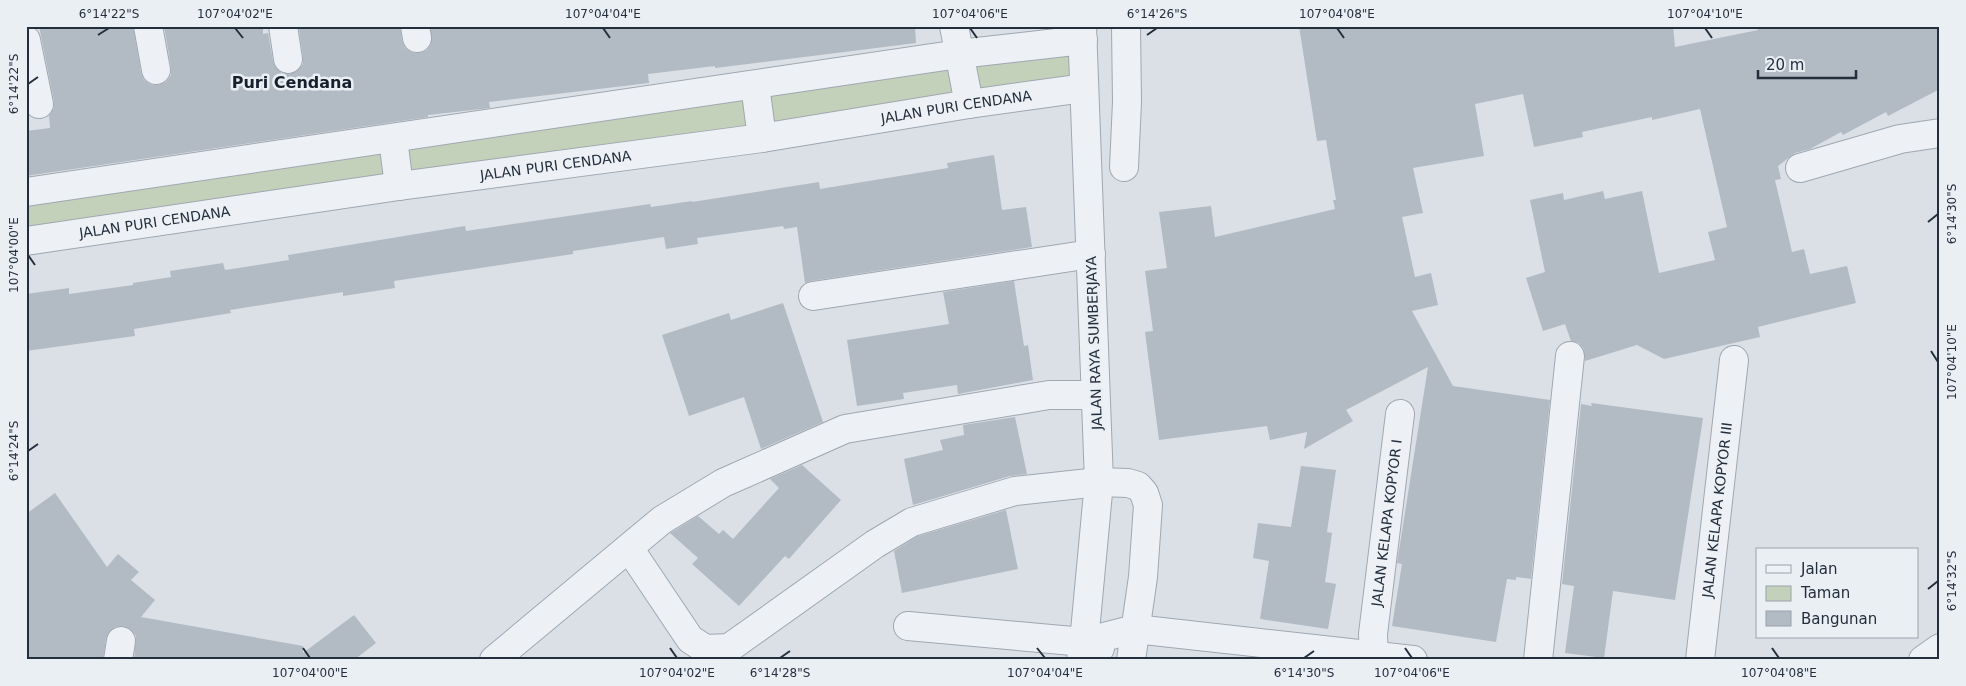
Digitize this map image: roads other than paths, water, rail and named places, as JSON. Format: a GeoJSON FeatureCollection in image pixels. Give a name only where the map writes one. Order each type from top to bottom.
{"type":"FeatureCollection","features":[{"type":"Feature","properties":{"kind":"street"},"geometry":{"type":"LineString","coordinates":[[148,26],[156,70]]}},
{"type":"Feature","properties":{"kind":"street"},"geometry":{"type":"LineString","coordinates":[[283,26],[288,60]]}},
{"type":"Feature","properties":{"kind":"street"},"geometry":{"type":"LineString","coordinates":[[954,26],[969,104]]}},
{"type":"Feature","properties":{"kind":"street"},"geometry":{"type":"LineString","coordinates":[[1124,167],[1126,138],[1126,26]]}},
{"type":"Feature","properties":{"kind":"street"},"geometry":{"type":"LineString","coordinates":[[26,192],[755,85],[1082,33]]}},
{"type":"Feature","properties":{"kind":"street","name":"JALAN RAYA SUMBERJAYA"},"geometry":{"type":"LineString","coordinates":[[1082,33],[1098,482],[1083,651]]}},
{"type":"Feature","properties":{"kind":"street"},"geometry":{"type":"LineString","coordinates":[[26,40],[39,104]]}},
{"type":"Feature","properties":{"kind":"street"},"geometry":{"type":"LineString","coordinates":[[755,85],[762,138]]}},
{"type":"Feature","properties":{"kind":"street","name":"JALAN PURI CENDANA"},"geometry":{"type":"LineString","coordinates":[[26,241],[399,186],[762,138],[969,104],[1084,88]]}},
{"type":"Feature","properties":{"kind":"street"},"geometry":{"type":"LineString","coordinates":[[1800,168],[1900,139],[1940,133]]}},
{"type":"Feature","properties":{"kind":"street"},"geometry":{"type":"LineString","coordinates":[[393,139],[399,186]]}},
{"type":"Feature","properties":{"kind":"street"},"geometry":{"type":"LineString","coordinates":[[813,296],[1091,254]]}},
{"type":"Feature","properties":{"kind":"street"},"geometry":{"type":"LineString","coordinates":[[1538,660],[1570,356]]}},
{"type":"Feature","properties":{"kind":"street","name":"JALAN KELAPA KOPYOR III"},"geometry":{"type":"LineString","coordinates":[[1700,660],[1734,360]]}},
{"type":"Feature","properties":{"kind":"street"},"geometry":{"type":"LineString","coordinates":[[494,660],[662,520],[723,483],[845,429],[1049,396],[1095,396]]}},
{"type":"Feature","properties":{"kind":"street","name":"JALAN KELAPA KOPYOR I"},"geometry":{"type":"LineString","coordinates":[[1374,649],[1400,414]]}},
{"type":"Feature","properties":{"kind":"street"},"geometry":{"type":"LineString","coordinates":[[629,548],[690,639],[705,649],[729,648],[875,544],[912,522],[1015,490],[1098,482],[1128,482],[1138,486],[1144,493],[1148,505],[1143,577],[1131,660]]}},
{"type":"Feature","properties":{"kind":"street"},"geometry":{"type":"LineString","coordinates":[[908,626],[1083,651],[1127,660]]}},
{"type":"Feature","properties":{"kind":"street"},"geometry":{"type":"LineString","coordinates":[[1083,651],[1135,629],[1205,648],[1374,649],[1413,660]]}},
{"type":"Feature","properties":{"kind":"street"},"geometry":{"type":"LineString","coordinates":[[1923,660],[1940,648]]}},
{"type":"Feature","properties":{"kind":"district","name":"Puri Cendana"},"geometry":{"type":"Point","coordinates":[292,82]}}]}
